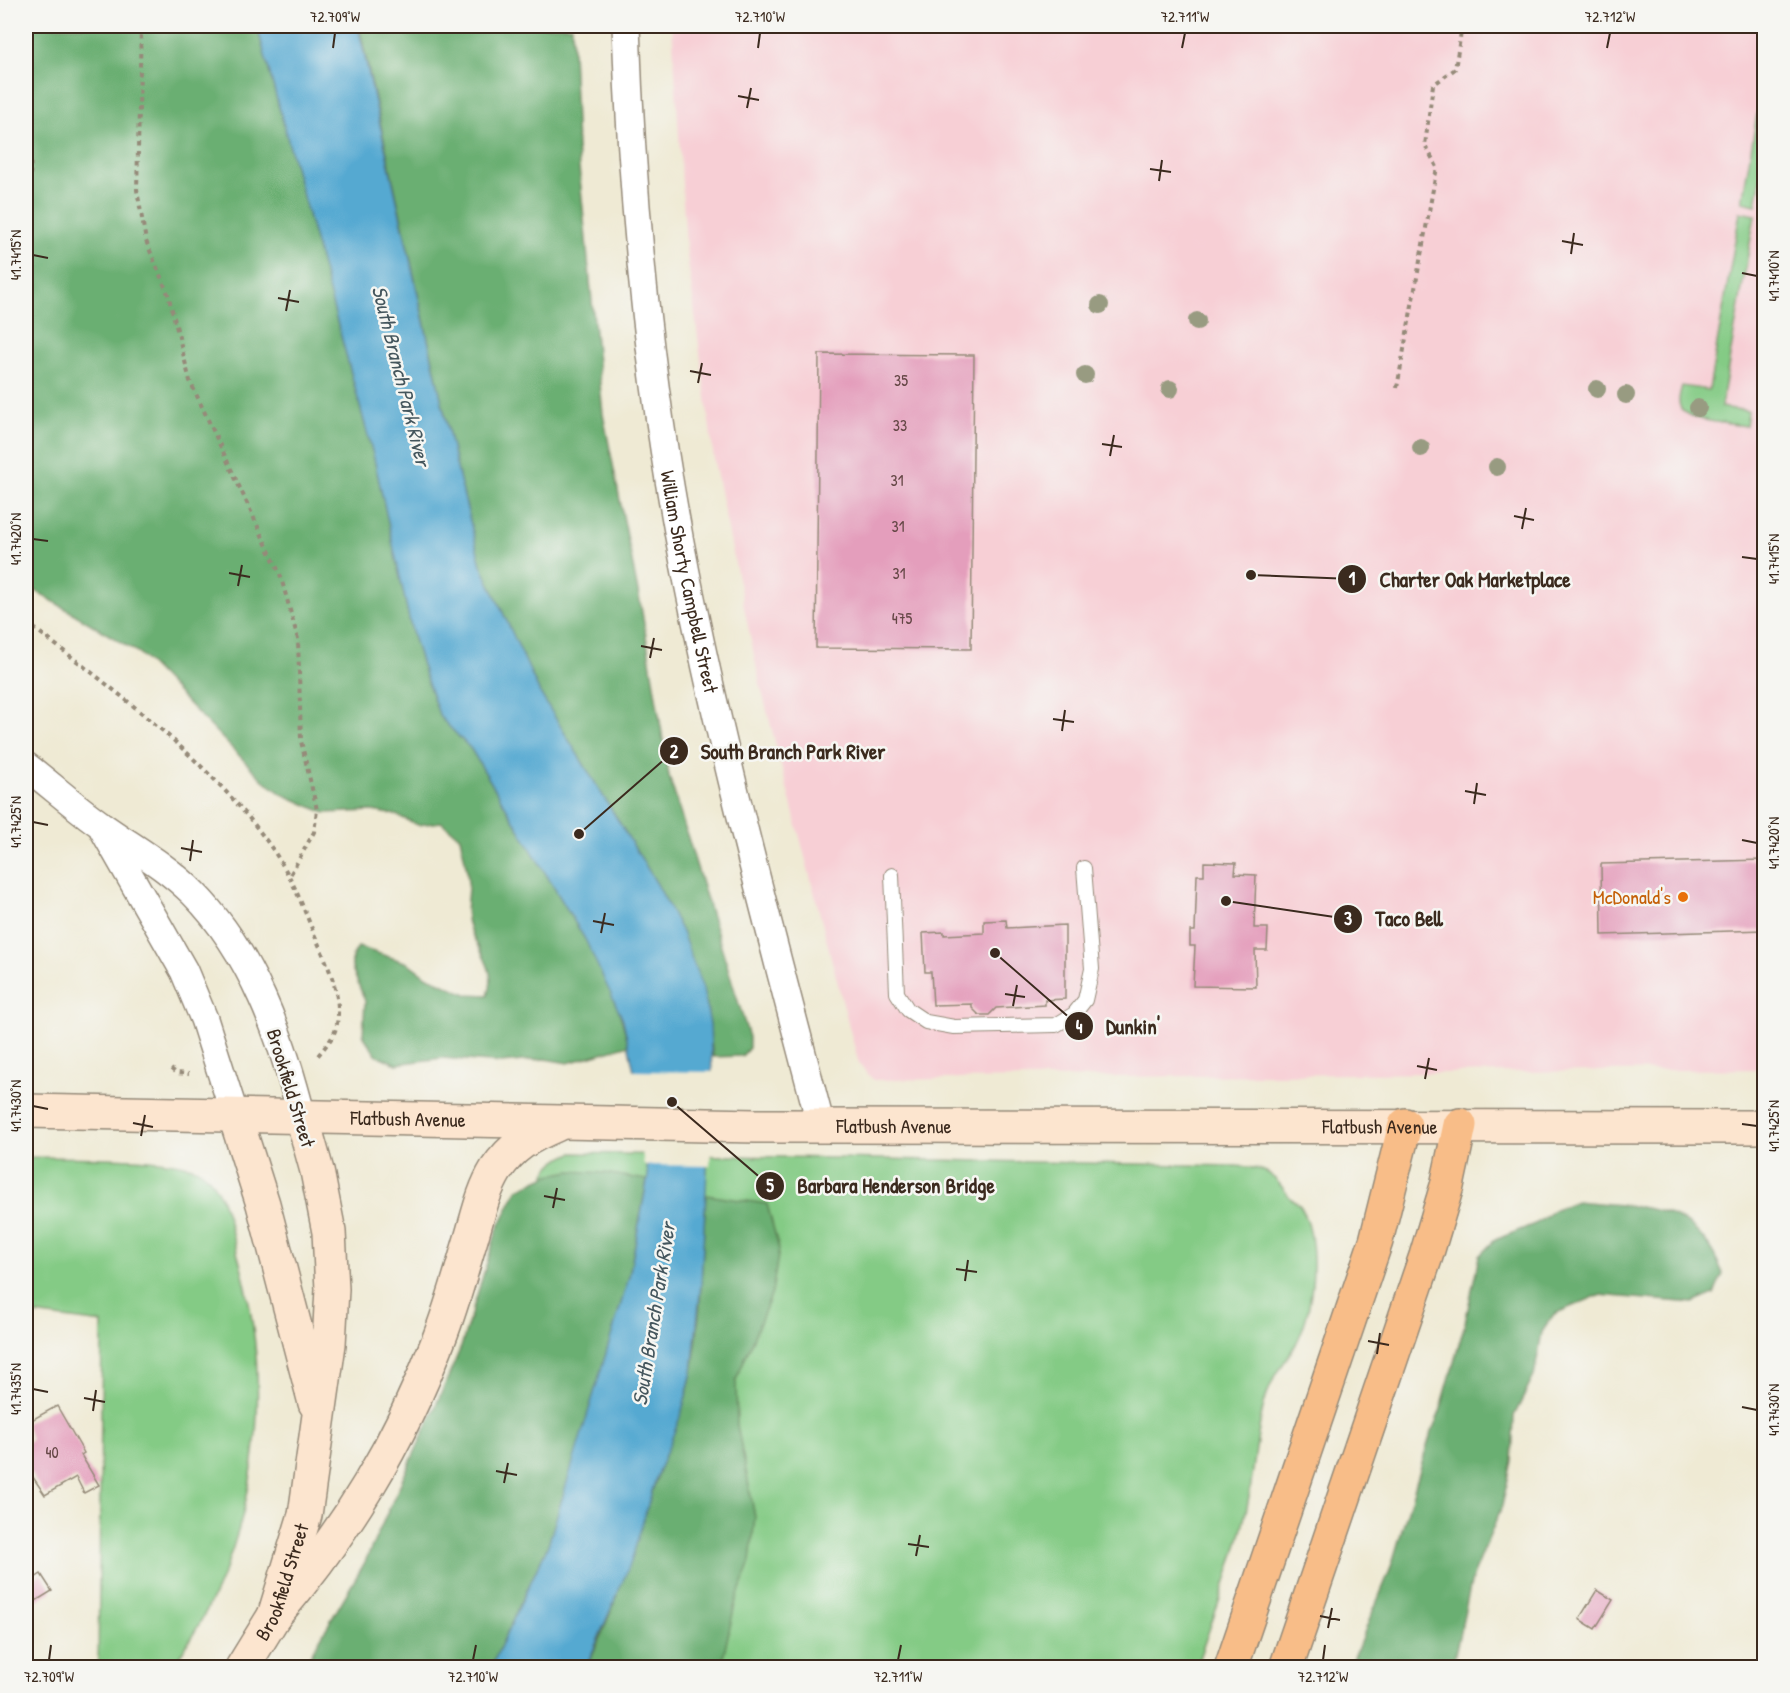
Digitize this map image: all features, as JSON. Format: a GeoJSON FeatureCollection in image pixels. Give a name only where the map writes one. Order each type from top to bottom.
{"type":"FeatureCollection","features":[{"type":"Feature","properties":{"kind":"highway"},"geometry":{"type":"LineString","coordinates":[[1231,1668],[1376,1241],[1405,1125]]}},
{"type":"Feature","properties":{"kind":"highway"},"geometry":{"type":"LineString","coordinates":[[1286,1668],[1423,1266],[1447,1186],[1460,1125]]}},
{"type":"Feature","properties":{"kind":"street","name":"William Shorty Campbell Street"},"geometry":{"type":"LineString","coordinates":[[626,26],[638,244],[646,326],[670,485],[731,781],[821,1126]]}},
{"type":"Feature","properties":{"kind":"street","name":"Brookfield Street"},"geometry":{"type":"LineString","coordinates":[[26,766],[101,825],[165,867],[194,894],[230,938],[255,983],[281,1046],[317,1171],[329,1232],[332,1288],[305,1515],[274,1616],[242,1668]]}},
{"type":"Feature","properties":{"kind":"street","name":"Brookfield Street"},"geometry":{"type":"LineString","coordinates":[[101,825],[184,971],[204,1019],[263,1204],[318,1418]]}},
{"type":"Feature","properties":{"kind":"street","name":"Flatbush Avenue"},"geometry":{"type":"LineString","coordinates":[[26,1111],[821,1126],[1764,1127]]}},
{"type":"Feature","properties":{"kind":"street"},"geometry":{"type":"LineString","coordinates":[[274,1616],[318,1563],[352,1515],[410,1408],[440,1339],[482,1203],[495,1173],[510,1150],[531,1135],[563,1122]]}},
{"type":"Feature","properties":{"kind":"lane"},"geometry":{"type":"LineString","coordinates":[[892,875],[897,993],[908,1010],[926,1022],[954,1027],[1056,1025],[1074,1014],[1085,1000],[1092,969],[1084,868]]}},
{"type":"Feature","properties":{"kind":"path"},"geometry":{"type":"LineString","coordinates":[[141,26],[137,190],[146,241],[168,294],[190,381],[280,574],[298,639],[301,741],[317,810],[314,832],[289,877]]}},
{"type":"Feature","properties":{"kind":"path"},"geometry":{"type":"LineString","coordinates":[[1397,387],[1437,167],[1425,145],[1433,85],[1455,69],[1462,26]]}},
{"type":"Feature","properties":{"kind":"path"},"geometry":{"type":"LineString","coordinates":[[26,54],[32,137],[26,261]]}},
{"type":"Feature","properties":{"kind":"path"},"geometry":{"type":"LineString","coordinates":[[26,622],[100,680],[207,772],[262,837],[289,877],[327,963],[339,1005],[336,1029],[316,1059]]}},
{"type":"Feature","properties":{"kind":"path"},"geometry":{"type":"LineString","coordinates":[[171,1069],[176,1073]]}},
{"type":"Feature","properties":{"kind":"shaded area"},"geometry":{"type":"Polygon","coordinates":[[[672,26],[1764,26],[1764,1069],[874,1080],[867,1074],[858,1061],[760,684],[715,467],[686,247],[672,26]]]}},
{"type":"Feature","properties":{"kind":"green space"},"geometry":{"type":"Polygon","coordinates":[[[26,26],[257,26],[374,458],[412,632],[440,717],[471,749],[585,939],[616,1001],[629,1045],[568,1063],[545,1059],[501,1063],[442,1058],[397,1064],[376,1055],[363,1035],[365,1001],[352,968],[352,957],[358,947],[408,963],[426,976],[466,994],[488,995],[491,978],[489,970],[470,930],[467,917],[468,878],[460,837],[441,822],[418,825],[396,815],[372,811],[325,813],[282,794],[263,780],[139,653],[26,585],[26,26]]]}},
{"type":"Feature","properties":{"kind":"green space"},"geometry":{"type":"Polygon","coordinates":[[[359,26],[572,26],[577,147],[603,414],[642,612],[669,776],[749,1037],[749,1048],[742,1056],[713,1057],[707,1005],[682,932],[657,884],[540,693],[481,565],[453,452],[359,26]]]}},
{"type":"Feature","properties":{"kind":"green space"},"geometry":{"type":"Polygon","coordinates":[[[1764,75],[1764,159],[1756,205],[1742,202],[1764,75]]]}},
{"type":"Feature","properties":{"kind":"green space"},"geometry":{"type":"Polygon","coordinates":[[[1740,212],[1755,215],[1721,407],[1748,411],[1746,426],[1692,416],[1681,409],[1679,400],[1682,386],[1709,390],[1740,212]]]}},
{"type":"Feature","properties":{"kind":"green space"},"geometry":{"type":"Polygon","coordinates":[[[573,1153],[1236,1166],[1254,1168],[1272,1176],[1289,1197],[1300,1205],[1307,1222],[1313,1256],[1311,1294],[1302,1330],[1274,1380],[1264,1404],[1248,1502],[1240,1535],[1196,1667],[332,1668],[541,1194],[546,1173],[553,1163],[573,1153]]]}},
{"type":"Feature","properties":{"kind":"green space"},"geometry":{"type":"Polygon","coordinates":[[[26,1157],[144,1160],[188,1166],[201,1171],[209,1178],[220,1196],[227,1216],[249,1302],[256,1357],[257,1411],[252,1465],[242,1519],[225,1570],[201,1620],[172,1667],[98,1667],[102,1323],[26,1313],[26,1157]]]}},
{"type":"Feature","properties":{"kind":"green space"},"geometry":{"type":"Polygon","coordinates":[[[571,1171],[605,1173],[647,1180],[629,1277],[548,1545],[491,1667],[303,1668],[364,1564],[434,1410],[461,1347],[497,1230],[518,1189],[549,1175],[571,1171]]]}},
{"type":"Feature","properties":{"kind":"green space"},"geometry":{"type":"Polygon","coordinates":[[[706,1195],[767,1204],[779,1249],[772,1293],[736,1380],[737,1425],[755,1517],[750,1561],[735,1604],[721,1667],[586,1668],[616,1599],[689,1386],[698,1328],[706,1195]]]}},
{"type":"Feature","properties":{"kind":"green space"},"geometry":{"type":"Polygon","coordinates":[[[1577,1201],[1646,1208],[1682,1220],[1698,1232],[1711,1250],[1723,1274],[1714,1294],[1693,1303],[1599,1295],[1554,1314],[1542,1332],[1534,1376],[1514,1416],[1512,1461],[1502,1506],[1472,1579],[1452,1667],[1350,1667],[1390,1570],[1431,1433],[1440,1412],[1465,1323],[1479,1256],[1495,1240],[1537,1223],[1555,1209],[1577,1201]]]}},
{"type":"Feature","properties":{"kind":"water"},"geometry":{"type":"Polygon","coordinates":[[[257,26],[358,26],[453,452],[481,565],[540,693],[657,884],[682,932],[703,989],[710,1024],[712,1074],[701,1284],[692,1372],[681,1415],[656,1478],[631,1562],[586,1667],[491,1667],[548,1545],[629,1277],[648,1176],[636,1080],[623,1020],[585,939],[471,749],[440,717],[412,632],[374,458],[257,26]]]}},
{"type":"Feature","properties":{"kind":"pier"},"geometry":{"type":"Polygon","coordinates":[[[631,1071],[715,1072],[710,1166],[644,1165],[631,1071]]]}},
{"type":"Feature","properties":{"kind":"building"},"geometry":{"type":"Polygon","coordinates":[[[819,354],[974,355],[971,649],[816,648],[819,354]]]}},
{"type":"Feature","properties":{"kind":"building","name":"McDonald's"},"geometry":{"type":"Polygon","coordinates":[[[1764,860],[1764,930],[1602,935],[1601,864],[1764,860]]]}},
{"type":"Feature","properties":{"kind":"building"},"geometry":{"type":"Polygon","coordinates":[[[1204,862],[1236,863],[1235,874],[1256,875],[1254,928],[1268,928],[1267,950],[1255,950],[1256,987],[1193,986],[1195,946],[1190,946],[1190,931],[1195,931],[1197,875],[1204,875],[1204,862]]]}},
{"type":"Feature","properties":{"kind":"building"},"geometry":{"type":"Polygon","coordinates":[[[1006,920],[1007,928],[1065,925],[1065,999],[1045,1000],[1045,1005],[996,1008],[989,1015],[979,1015],[972,1008],[972,1004],[933,1005],[931,972],[925,972],[923,933],[944,932],[944,935],[984,933],[984,921],[1006,920]]]}},
{"type":"Feature","properties":{"kind":"building"},"geometry":{"type":"Polygon","coordinates":[[[57,1406],[84,1453],[81,1455],[99,1485],[84,1493],[76,1477],[45,1495],[26,1467],[26,1443],[31,1440],[26,1423],[57,1406]]]}},
{"type":"Feature","properties":{"kind":"building"},"geometry":{"type":"Polygon","coordinates":[[[41,1574],[52,1591],[26,1607],[26,1584],[41,1574]]]}},
{"type":"Feature","properties":{"kind":"building"},"geometry":{"type":"Polygon","coordinates":[[[1597,1590],[1613,1600],[1595,1629],[1579,1619],[1597,1590]]]}},
{"type":"Feature","properties":{"kind":"place","name":"Charter Oak Marketplace"},"geometry":{"type":"Point","coordinates":[1251,575]}},
{"type":"Feature","properties":{"kind":"place","name":"South Branch Park River"},"geometry":{"type":"Point","coordinates":[579,834]}},
{"type":"Feature","properties":{"kind":"place","name":"McDonald's"},"geometry":{"type":"Point","coordinates":[1683,897]}},
{"type":"Feature","properties":{"kind":"place","name":"Taco Bell"},"geometry":{"type":"Point","coordinates":[1226,901]}},
{"type":"Feature","properties":{"kind":"place","name":"Dunkin'"},"geometry":{"type":"Point","coordinates":[995,953]}},
{"type":"Feature","properties":{"kind":"place","name":"Barbara Henderson Bridge"},"geometry":{"type":"Point","coordinates":[672,1102]}}]}
